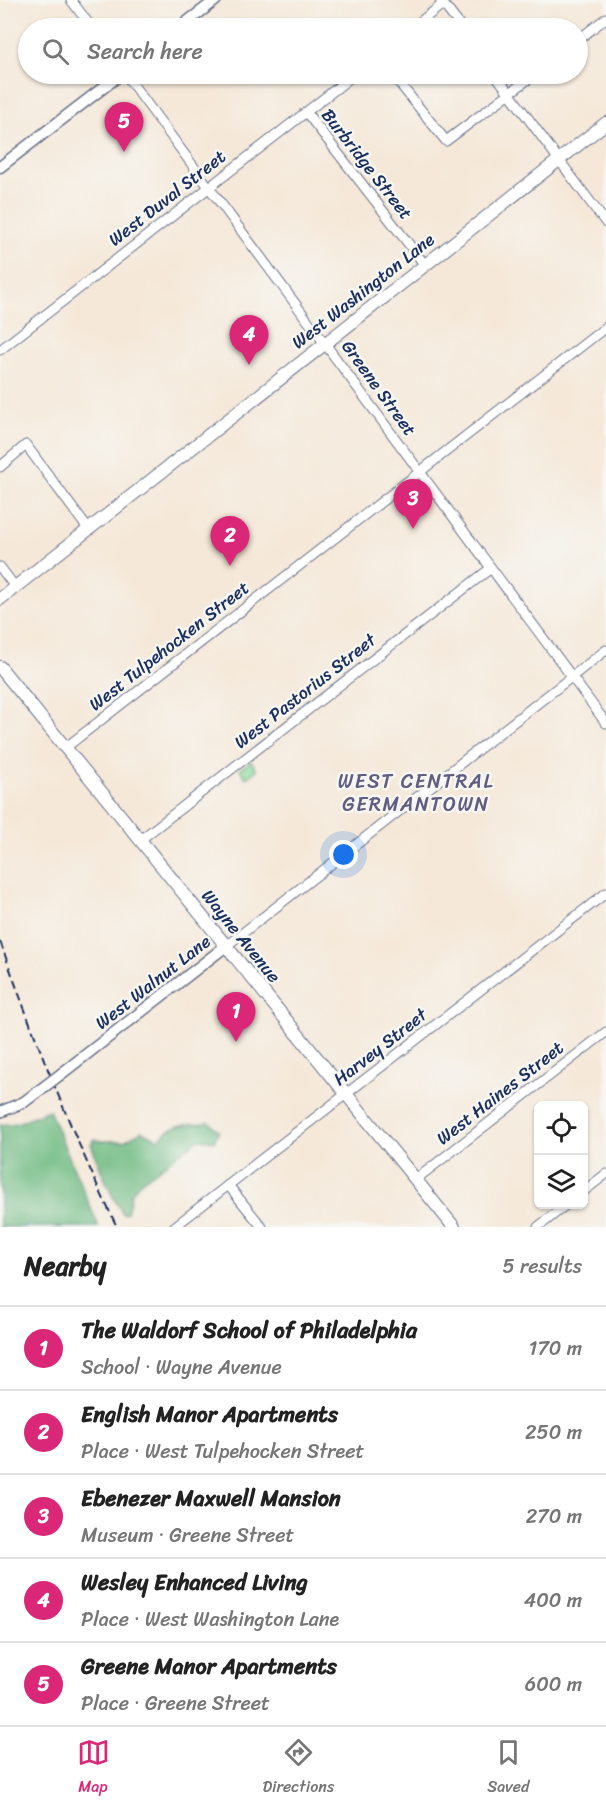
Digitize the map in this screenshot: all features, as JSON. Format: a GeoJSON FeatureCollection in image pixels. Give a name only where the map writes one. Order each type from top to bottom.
{"type":"FeatureCollection","features":[{"type":"Feature","properties":{"kind":"main road","name":"West Washington Lane"},"geometry":{"type":"LineString","coordinates":[[0,598],[606,123]]}},
{"type":"Feature","properties":{"kind":"main road","name":"Wayne Avenue"},"geometry":{"type":"LineString","coordinates":[[0,667],[454,1227]]}},
{"type":"Feature","properties":{"kind":"street"},"geometry":{"type":"LineString","coordinates":[[70,0],[84,18]]}},
{"type":"Feature","properties":{"kind":"street"},"geometry":{"type":"LineString","coordinates":[[192,18],[216,0]]}},
{"type":"Feature","properties":{"kind":"street"},"geometry":{"type":"LineString","coordinates":[[424,18],[442,2],[454,18]]}},
{"type":"Feature","properties":{"kind":"street"},"geometry":{"type":"LineString","coordinates":[[588,32],[606,18]]}},
{"type":"Feature","properties":{"kind":"street"},"geometry":{"type":"LineString","coordinates":[[0,167],[108,84]]}},
{"type":"Feature","properties":{"kind":"street","name":"Greene Street"},"geometry":{"type":"LineString","coordinates":[[132,84],[606,723]]}},
{"type":"Feature","properties":{"kind":"street","name":"West Duval Street"},"geometry":{"type":"LineString","coordinates":[[0,350],[342,84]]}},
{"type":"Feature","properties":{"kind":"street"},"geometry":{"type":"LineString","coordinates":[[400,84],[447,141],[522,84]]}},
{"type":"Feature","properties":{"kind":"street"},"geometry":{"type":"LineString","coordinates":[[503,84],[606,223]]}},
{"type":"Feature","properties":{"kind":"street","name":"Burbridge Street"},"geometry":{"type":"LineString","coordinates":[[306,112],[425,265]]}},
{"type":"Feature","properties":{"kind":"street","name":"West Tulpehocken Street"},"geometry":{"type":"LineString","coordinates":[[65,748],[606,327]]}},
{"type":"Feature","properties":{"kind":"street"},"geometry":{"type":"LineString","coordinates":[[0,467],[26,445],[88,529]]}},
{"type":"Feature","properties":{"kind":"street"},"geometry":{"type":"LineString","coordinates":[[0,567],[15,587]]}},
{"type":"Feature","properties":{"kind":"street","name":"West Pastorius Street"},"geometry":{"type":"LineString","coordinates":[[140,840],[491,568]]}},
{"type":"Feature","properties":{"kind":"street","name":"West Walnut Lane"},"geometry":{"type":"LineString","coordinates":[[0,1112],[24,1102],[40,1090],[606,650]]}},
{"type":"Feature","properties":{"kind":"street","name":"Harvey Street"},"geometry":{"type":"LineString","coordinates":[[174,1227],[606,893]]}},
{"type":"Feature","properties":{"kind":"street","name":"West Haines Street"},"geometry":{"type":"LineString","coordinates":[[415,1180],[606,1032]]}},
{"type":"Feature","properties":{"kind":"street"},"geometry":{"type":"LineString","coordinates":[[588,1188],[606,1174]]}},
{"type":"Feature","properties":{"kind":"street"},"geometry":{"type":"LineString","coordinates":[[228,1185],[262,1227]]}},
{"type":"Feature","properties":{"kind":"street"},"geometry":{"type":"LineString","coordinates":[[538,1227],[561,1209]]}},
{"type":"Feature","properties":{"kind":"green space"},"geometry":{"type":"Polygon","coordinates":[[[251,761],[257,770],[246,778],[240,769],[251,761]]]}},
{"type":"Feature","properties":{"kind":"green space"},"geometry":{"type":"Polygon","coordinates":[[[49,1110],[99,1227],[0,1227],[0,1125],[17,1123],[49,1110]]]}},
{"type":"Feature","properties":{"kind":"green space"},"geometry":{"type":"Polygon","coordinates":[[[209,1122],[219,1131],[214,1141],[199,1139],[139,1183],[132,1192],[127,1213],[123,1214],[109,1189],[91,1144],[94,1139],[124,1141],[142,1131],[159,1139],[171,1129],[182,1125],[209,1122]]]}},
{"type":"Feature","properties":{"kind":"railway"},"geometry":{"type":"LineString","coordinates":[[0,941],[54,1086],[117,1227]]}},
{"type":"Feature","properties":{"kind":"place","name":"Greene Manor Apartments"},"geometry":{"type":"Point","coordinates":[124,152]}},
{"type":"Feature","properties":{"kind":"place","name":"Wesley Enhanced Living"},"geometry":{"type":"Point","coordinates":[249,365]}},
{"type":"Feature","properties":{"kind":"place","name":"Ebenezer Maxwell Mansion"},"geometry":{"type":"Point","coordinates":[413,529]}},
{"type":"Feature","properties":{"kind":"place","name":"English Manor Apartments"},"geometry":{"type":"Point","coordinates":[230,566]}},
{"type":"Feature","properties":{"kind":"place","name":"The Waldorf School of Philadelphia"},"geometry":{"type":"Point","coordinates":[236,1042]}},
{"type":"Feature","properties":{"kind":"district","name":"WEST CENTRAL GERMANTOWN"},"geometry":{"type":"Point","coordinates":[416,792]}}]}
